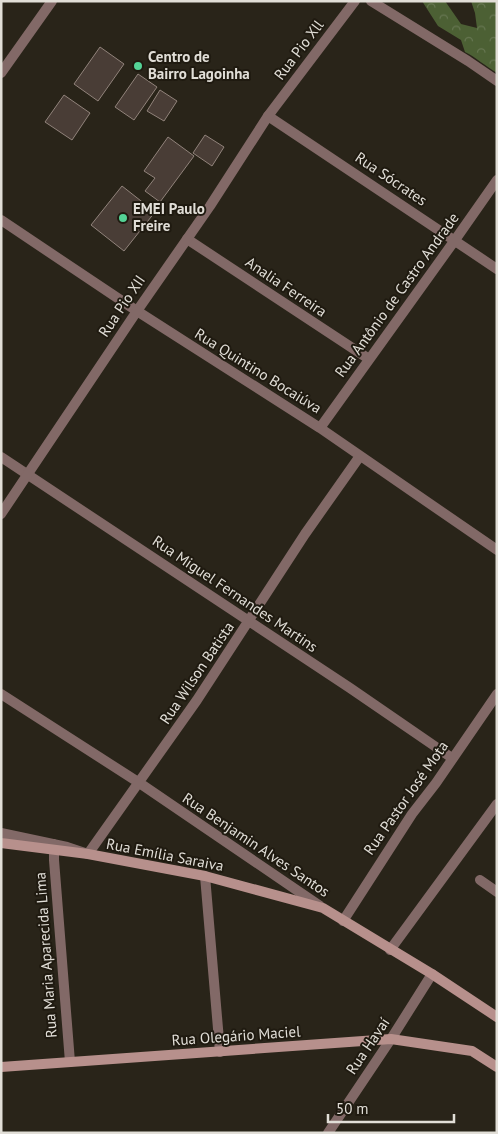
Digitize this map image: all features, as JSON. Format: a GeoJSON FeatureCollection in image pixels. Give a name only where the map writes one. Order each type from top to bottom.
{"type":"FeatureCollection","features":[{"type":"Feature","properties":{"kind":"main road","name":"Rua Emília Saraiva"},"geometry":{"type":"LineString","coordinates":[[1,843],[54,847],[205,876],[323,908]]}},
{"type":"Feature","properties":{"kind":"main road","name":"Rua Benjamin Alves Santos"},"geometry":{"type":"LineString","coordinates":[[323,908],[432,974],[497,1017]]}},
{"type":"Feature","properties":{"kind":"main road","name":"Rua Olegário Maciel"},"geometry":{"type":"LineString","coordinates":[[1,1067],[391,1039],[472,1050],[497,1067]]}},
{"type":"Feature","properties":{"kind":"street"},"geometry":{"type":"LineString","coordinates":[[1,73],[52,1]]}},
{"type":"Feature","properties":{"kind":"street","name":"Rua Pio Xll"},"geometry":{"type":"LineString","coordinates":[[268,116],[355,1]]}},
{"type":"Feature","properties":{"kind":"street"},"geometry":{"type":"LineString","coordinates":[[371,1],[497,80]]}},
{"type":"Feature","properties":{"kind":"street","name":"Rua Pio XII"},"geometry":{"type":"LineString","coordinates":[[1,514],[210,206],[268,116]]}},
{"type":"Feature","properties":{"kind":"street","name":"Rua Sócrates"},"geometry":{"type":"LineString","coordinates":[[268,116],[497,269]]}},
{"type":"Feature","properties":{"kind":"street","name":"Rua Antônio de Castro Andrade"},"geometry":{"type":"LineString","coordinates":[[320,428],[497,180]]}},
{"type":"Feature","properties":{"kind":"street","name":"Rua Quintino Bocaiúva"},"geometry":{"type":"LineString","coordinates":[[1,220],[137,311],[320,428],[497,550]]}},
{"type":"Feature","properties":{"kind":"street","name":"Analia Ferreira"},"geometry":{"type":"LineString","coordinates":[[187,238],[369,360]]}},
{"type":"Feature","properties":{"kind":"street","name":"Rua Wilson Batista"},"geometry":{"type":"LineString","coordinates":[[88,854],[198,700],[305,534],[360,456]]}},
{"type":"Feature","properties":{"kind":"street","name":"Rua Miguel Fernandes Martins"},"geometry":{"type":"LineString","coordinates":[[1,457],[452,758]]}},
{"type":"Feature","properties":{"kind":"street","name":"Rua Benjamin Alves Santos"},"geometry":{"type":"LineString","coordinates":[[1,694],[138,782],[323,908]]}},
{"type":"Feature","properties":{"kind":"street","name":"Rua Pastor José Mota"},"geometry":{"type":"LineString","coordinates":[[343,921],[412,814],[436,783],[497,694]]}},
{"type":"Feature","properties":{"kind":"street"},"geometry":{"type":"LineString","coordinates":[[390,950],[497,804]]}},
{"type":"Feature","properties":{"kind":"street"},"geometry":{"type":"LineString","coordinates":[[1,833],[54,847]]}},
{"type":"Feature","properties":{"kind":"street","name":"Rua Maria Aparecida Lima"},"geometry":{"type":"LineString","coordinates":[[54,847],[70,1062]]}},
{"type":"Feature","properties":{"kind":"street"},"geometry":{"type":"LineString","coordinates":[[205,876],[220,1052]]}},
{"type":"Feature","properties":{"kind":"street"},"geometry":{"type":"LineString","coordinates":[[480,880],[497,892]]}},
{"type":"Feature","properties":{"kind":"street","name":"Rua Havaí"},"geometry":{"type":"LineString","coordinates":[[328,1133],[432,974]]}},
{"type":"Feature","properties":{"kind":"green space"},"geometry":{"type":"Polygon","coordinates":[[[422,1],[445,1],[461,24],[477,28],[471,1],[497,1],[497,73],[465,52],[461,40],[438,26],[422,1]]]}},
{"type":"Feature","properties":{"kind":"building"},"geometry":{"type":"Polygon","coordinates":[[[100,47],[124,64],[98,101],[74,84],[100,47]]]}},
{"type":"Feature","properties":{"kind":"building"},"geometry":{"type":"Polygon","coordinates":[[[138,74],[157,87],[134,120],[115,107],[138,74]]]}},
{"type":"Feature","properties":{"kind":"building"},"geometry":{"type":"Polygon","coordinates":[[[160,90],[177,101],[164,121],[147,111],[160,90]]]}},
{"type":"Feature","properties":{"kind":"building"},"geometry":{"type":"Polygon","coordinates":[[[64,95],[90,113],[72,140],[45,122],[64,95]]]}},
{"type":"Feature","properties":{"kind":"building","name":"EMEI Paulo Freire"},"geometry":{"type":"Polygon","coordinates":[[[205,135],[224,147],[212,166],[193,153],[205,135]]]}},
{"type":"Feature","properties":{"kind":"building","name":"EMEI Paulo Freire"},"geometry":{"type":"Polygon","coordinates":[[[168,137],[194,156],[160,202],[145,191],[155,178],[144,171],[168,137]]]}},
{"type":"Feature","properties":{"kind":"building","name":"EMEI Paulo Freire"},"geometry":{"type":"Polygon","coordinates":[[[122,186],[155,212],[124,251],[91,225],[122,186]]]}},
{"type":"Feature","properties":{"kind":"place","name":"Centro de Bairro Lagoinha"},"geometry":{"type":"Point","coordinates":[138,66]}},
{"type":"Feature","properties":{"kind":"place","name":"EMEI Paulo Freire"},"geometry":{"type":"Point","coordinates":[123,218]}}]}
